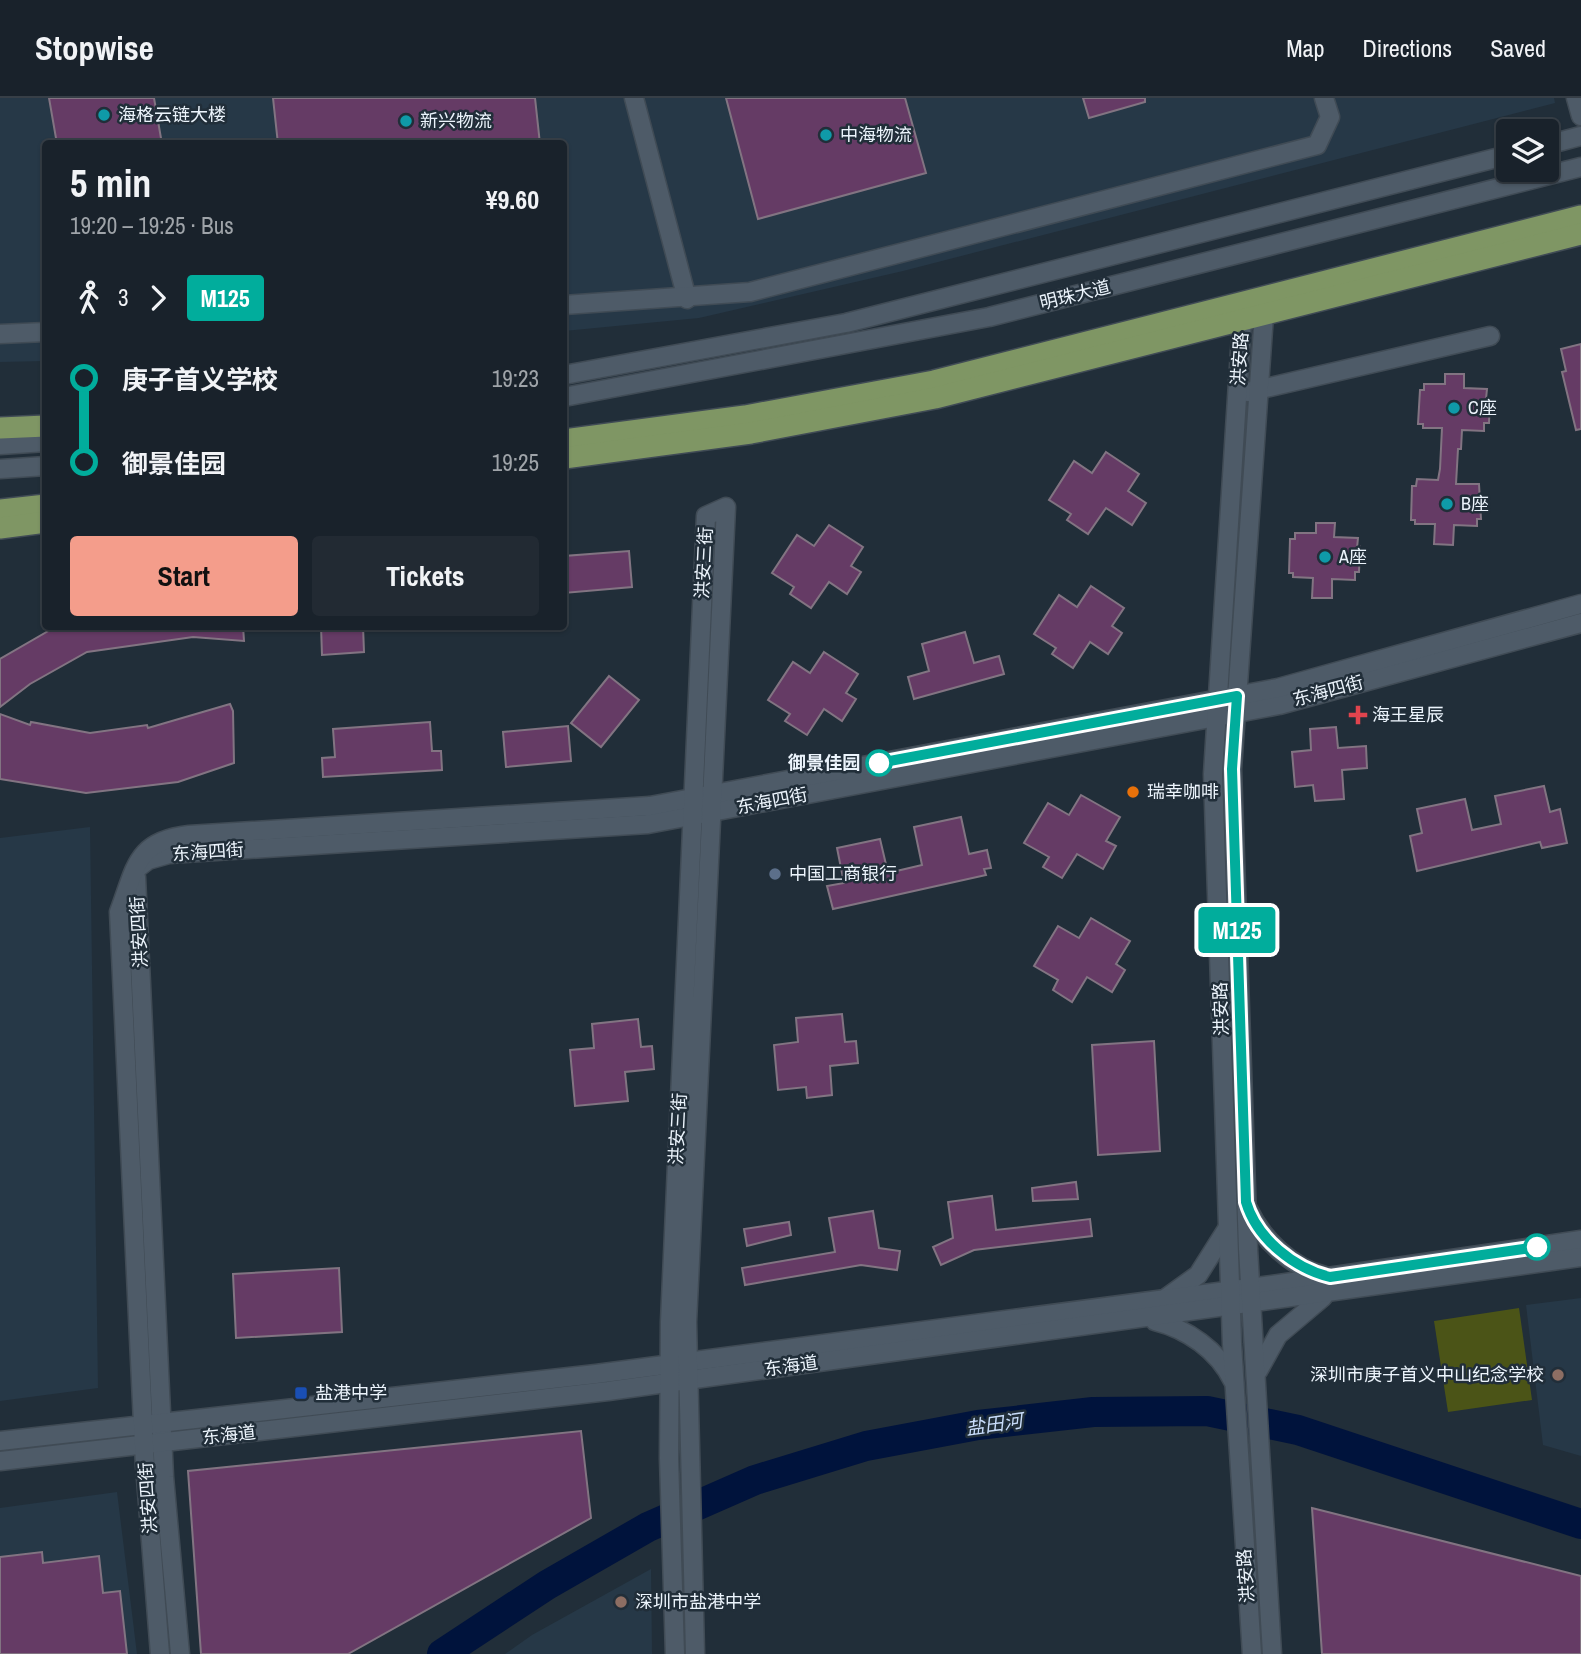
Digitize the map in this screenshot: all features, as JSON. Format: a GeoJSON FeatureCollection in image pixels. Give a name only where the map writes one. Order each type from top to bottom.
{"type":"FeatureCollection","features":[{"type":"Feature","properties":{"kind":"main road"},"geometry":{"type":"LineString","coordinates":[[567,457],[844,417],[935,398],[1242,320],[1259,307],[1581,216]]}},
{"type":"Feature","properties":{"kind":"main road"},"geometry":{"type":"LineString","coordinates":[[567,440],[842,401],[1581,234]]}},
{"type":"Feature","properties":{"kind":"main road"},"geometry":{"type":"LineString","coordinates":[[0,428],[42,426]]}},
{"type":"Feature","properties":{"kind":"main road"},"geometry":{"type":"LineString","coordinates":[[0,510],[42,505]]}},
{"type":"Feature","properties":{"kind":"main road"},"geometry":{"type":"LineString","coordinates":[[0,528],[42,523]]}},
{"type":"Feature","properties":{"kind":"street"},"geometry":{"type":"LineString","coordinates":[[634,98],[687,299]]}},
{"type":"Feature","properties":{"kind":"street"},"geometry":{"type":"LineString","coordinates":[[567,305],[687,299],[750,292],[1317,145],[1330,117],[1324,98]]}},
{"type":"Feature","properties":{"kind":"street"},"geometry":{"type":"LineString","coordinates":[[1576,98],[1581,117]]}},
{"type":"Feature","properties":{"kind":"street"},"geometry":{"type":"LineString","coordinates":[[1559,142],[1581,136]]}},
{"type":"Feature","properties":{"kind":"street","name":"明珠大道"},"geometry":{"type":"LineString","coordinates":[[567,374],[750,343],[919,306],[1496,158]]}},
{"type":"Feature","properties":{"kind":"street","name":"明珠大道"},"geometry":{"type":"LineString","coordinates":[[567,396],[989,317],[1581,167]]}},
{"type":"Feature","properties":{"kind":"street","name":"洪安路"},"geometry":{"type":"LineString","coordinates":[[1259,307],[1259,390],[1232,769],[1246,1202],[1272,1654]]}},
{"type":"Feature","properties":{"kind":"street","name":"洪安路"},"geometry":{"type":"LineString","coordinates":[[1242,320],[1213,774],[1230,1299],[1252,1654]]}},
{"type":"Feature","properties":{"kind":"street"},"geometry":{"type":"LineString","coordinates":[[0,334],[42,332]]}},
{"type":"Feature","properties":{"kind":"street"},"geometry":{"type":"LineString","coordinates":[[1237,394],[1490,336]]}},
{"type":"Feature","properties":{"kind":"street"},"geometry":{"type":"LineString","coordinates":[[0,445],[42,442]]}},
{"type":"Feature","properties":{"kind":"street"},"geometry":{"type":"LineString","coordinates":[[0,469],[42,466]]}},
{"type":"Feature","properties":{"kind":"street","name":"洪安三街"},"geometry":{"type":"LineString","coordinates":[[675,1654],[670,1473],[679,1372],[712,803],[726,507],[706,516],[693,807],[679,1372],[690,1466],[695,1654]]}},
{"type":"Feature","properties":{"kind":"street","name":"东海四街"},"geometry":{"type":"LineString","coordinates":[[135,870],[138,858],[145,850],[172,837],[650,806],[693,807],[1237,704],[1291,685],[1581,604]]}},
{"type":"Feature","properties":{"kind":"street","name":"东海四街"},"geometry":{"type":"LineString","coordinates":[[1237,704],[1279,705],[1581,623]]}},
{"type":"Feature","properties":{"kind":"street","name":"洪安四街"},"geometry":{"type":"LineString","coordinates":[[135,870],[119,912],[153,1423],[160,1654]]}},
{"type":"Feature","properties":{"kind":"street"},"geometry":{"type":"LineString","coordinates":[[1246,1202],[1257,1225],[1276,1248],[1328,1286],[1271,1344],[1260,1363],[1256,1393]]}},
{"type":"Feature","properties":{"kind":"street"},"geometry":{"type":"LineString","coordinates":[[1156,1301],[1174,1293],[1198,1275],[1217,1248],[1228,1225]]}},
{"type":"Feature","properties":{"kind":"street","name":"东海道"},"geometry":{"type":"LineString","coordinates":[[1328,1286],[1581,1240]]}},
{"type":"Feature","properties":{"kind":"street","name":"东海道"},"geometry":{"type":"LineString","coordinates":[[0,1461],[154,1444],[679,1372],[1156,1301],[1251,1297],[1581,1258]]}},
{"type":"Feature","properties":{"kind":"street","name":"东海道"},"geometry":{"type":"LineString","coordinates":[[0,1441],[153,1423],[679,1372],[1144,1320],[1230,1299]]}},
{"type":"Feature","properties":{"kind":"street"},"geometry":{"type":"LineString","coordinates":[[1144,1320],[1175,1328],[1202,1343],[1223,1365],[1235,1394]]}},
{"type":"Feature","properties":{"kind":"street","name":"洪安四街"},"geometry":{"type":"LineString","coordinates":[[154,1444],[180,1654]]}},
{"type":"Feature","properties":{"kind":"shaded area"},"geometry":{"type":"Polygon","coordinates":[[[0,98],[1554,98],[1555,103],[903,271],[699,318],[567,331],[567,140],[42,140],[42,361],[0,362],[0,98]]]}},
{"type":"Feature","properties":{"kind":"shaded area"},"geometry":{"type":"Polygon","coordinates":[[[90,827],[98,1388],[0,1401],[0,838],[90,827]]]}},
{"type":"Feature","properties":{"kind":"shaded area","name":"深圳市庚子首义中山纪念学校"},"geometry":{"type":"Polygon","coordinates":[[[1581,1298],[1581,1456],[1543,1445],[1526,1305],[1581,1298]]]}},
{"type":"Feature","properties":{"kind":"shaded area"},"geometry":{"type":"Polygon","coordinates":[[[117,1492],[137,1654],[0,1654],[0,1508],[117,1492]]]}},
{"type":"Feature","properties":{"kind":"shaded area","name":"深圳市盐港中学"},"geometry":{"type":"Polygon","coordinates":[[[651,1569],[652,1654],[505,1654],[532,1635],[651,1569]]]}},
{"type":"Feature","properties":{"kind":"green space"},"geometry":{"type":"Polygon","coordinates":[[[1519,1308],[1532,1400],[1448,1412],[1434,1321],[1519,1308]]]}},
{"type":"Feature","properties":{"kind":"building","name":"海格云链大楼"},"geometry":{"type":"Polygon","coordinates":[[[49,98],[154,98],[161,140],[56,140],[49,98]]]}},
{"type":"Feature","properties":{"kind":"building","name":"新兴物流"},"geometry":{"type":"Polygon","coordinates":[[[273,98],[535,98],[540,140],[278,140],[273,98]]]}},
{"type":"Feature","properties":{"kind":"building","name":"中海物流"},"geometry":{"type":"Polygon","coordinates":[[[726,98],[905,98],[926,173],[758,219],[726,98]]]}},
{"type":"Feature","properties":{"kind":"building"},"geometry":{"type":"Polygon","coordinates":[[[1083,98],[1145,98],[1145,102],[1089,118],[1083,98]]]}},
{"type":"Feature","properties":{"kind":"building"},"geometry":{"type":"Polygon","coordinates":[[[1581,344],[1581,429],[1576,430],[1562,372],[1566,371],[1561,349],[1581,344]]]}},
{"type":"Feature","properties":{"kind":"building"},"geometry":{"type":"Polygon","coordinates":[[[1445,374],[1464,374],[1464,388],[1487,389],[1486,399],[1490,399],[1489,423],[1484,423],[1484,431],[1462,430],[1461,449],[1458,449],[1456,484],[1479,484],[1481,519],[1477,519],[1477,526],[1454,525],[1453,545],[1434,544],[1435,524],[1415,524],[1415,520],[1411,520],[1412,486],[1416,486],[1417,479],[1438,480],[1440,469],[1442,428],[1423,428],[1423,424],[1418,424],[1420,390],[1424,390],[1424,384],[1445,384],[1445,374]]]}},
{"type":"Feature","properties":{"kind":"building"},"geometry":{"type":"Polygon","coordinates":[[[1106,452],[1139,474],[1128,491],[1146,503],[1132,525],[1106,508],[1088,534],[1067,520],[1071,514],[1049,500],[1074,461],[1092,473],[1106,452]]]}},
{"type":"Feature","properties":{"kind":"building","name":"A座"},"geometry":{"type":"Polygon","coordinates":[[[1316,523],[1335,523],[1334,537],[1358,538],[1357,548],[1360,547],[1359,572],[1355,572],[1355,580],[1332,579],[1332,598],[1312,598],[1313,578],[1293,577],[1293,573],[1289,573],[1290,539],[1295,539],[1295,533],[1316,533],[1316,523]]]}},
{"type":"Feature","properties":{"kind":"building"},"geometry":{"type":"Polygon","coordinates":[[[829,525],[863,547],[851,566],[861,572],[847,594],[829,582],[811,608],[790,594],[794,587],[772,573],[797,535],[814,546],[829,525]]]}},
{"type":"Feature","properties":{"kind":"building"},"geometry":{"type":"Polygon","coordinates":[[[629,551],[632,587],[567,593],[567,556],[629,551]]]}},
{"type":"Feature","properties":{"kind":"building"},"geometry":{"type":"Polygon","coordinates":[[[1091,586],[1124,608],[1112,626],[1122,633],[1108,654],[1090,642],[1073,668],[1052,654],[1056,648],[1034,634],[1059,595],[1077,607],[1091,586]]]}},
{"type":"Feature","properties":{"kind":"building"},"geometry":{"type":"Polygon","coordinates":[[[50,630],[243,630],[244,641],[193,637],[87,652],[30,684],[0,707],[0,659],[50,630]]]}},
{"type":"Feature","properties":{"kind":"building"},"geometry":{"type":"Polygon","coordinates":[[[321,630],[363,630],[364,652],[322,655],[321,630]]]}},
{"type":"Feature","properties":{"kind":"building"},"geometry":{"type":"Polygon","coordinates":[[[965,632],[974,663],[999,656],[1004,674],[914,699],[908,677],[929,671],[922,644],[965,632]]]}},
{"type":"Feature","properties":{"kind":"building"},"geometry":{"type":"Polygon","coordinates":[[[824,652],[858,674],[846,693],[856,699],[842,721],[824,709],[807,735],[785,721],[790,714],[768,700],[793,662],[810,673],[824,652]]]}},
{"type":"Feature","properties":{"kind":"building"},"geometry":{"type":"Polygon","coordinates":[[[609,676],[639,700],[601,747],[571,723],[609,676]]]}},
{"type":"Feature","properties":{"kind":"building"},"geometry":{"type":"Polygon","coordinates":[[[230,704],[233,711],[234,763],[178,782],[86,793],[0,779],[0,714],[30,725],[31,722],[90,733],[147,725],[148,728],[230,704]]]}},
{"type":"Feature","properties":{"kind":"building"},"geometry":{"type":"Polygon","coordinates":[[[430,722],[432,751],[441,751],[442,770],[323,777],[322,758],[335,757],[333,729],[430,722]]]}},
{"type":"Feature","properties":{"kind":"building"},"geometry":{"type":"Polygon","coordinates":[[[568,726],[571,761],[506,767],[503,732],[568,726]]]}},
{"type":"Feature","properties":{"kind":"building"},"geometry":{"type":"Polygon","coordinates":[[[1336,727],[1338,748],[1366,746],[1367,768],[1342,770],[1344,799],[1315,801],[1313,785],[1295,787],[1292,752],[1311,750],[1310,729],[1336,727]]]}},
{"type":"Feature","properties":{"kind":"building"},"geometry":{"type":"Polygon","coordinates":[[[1544,786],[1550,812],[1560,809],[1567,843],[1542,848],[1540,842],[1417,871],[1410,836],[1422,833],[1417,809],[1465,799],[1472,830],[1501,824],[1495,796],[1544,786]]]}},
{"type":"Feature","properties":{"kind":"building"},"geometry":{"type":"Polygon","coordinates":[[[1081,795],[1120,817],[1106,841],[1116,846],[1103,869],[1077,854],[1062,878],[1043,867],[1049,857],[1024,843],[1048,803],[1069,815],[1081,795]]]}},
{"type":"Feature","properties":{"kind":"building"},"geometry":{"type":"Polygon","coordinates":[[[961,817],[969,854],[987,850],[991,868],[984,869],[986,875],[833,909],[827,886],[844,883],[837,848],[880,839],[888,873],[922,865],[914,827],[961,817]]]}},
{"type":"Feature","properties":{"kind":"building"},"geometry":{"type":"Polygon","coordinates":[[[1091,918],[1130,941],[1116,964],[1125,970],[1112,992],[1087,977],[1072,1002],[1053,990],[1058,980],[1034,966],[1058,926],[1079,938],[1091,918]]]}},
{"type":"Feature","properties":{"kind":"building"},"geometry":{"type":"Polygon","coordinates":[[[842,1014],[845,1042],[856,1041],[858,1063],[830,1066],[832,1095],[807,1098],[806,1087],[778,1090],[774,1045],[798,1042],[796,1018],[842,1014]]]}},
{"type":"Feature","properties":{"kind":"building"},"geometry":{"type":"Polygon","coordinates":[[[638,1019],[641,1047],[652,1046],[654,1069],[625,1072],[628,1101],[575,1106],[570,1050],[594,1048],[592,1024],[638,1019]]]}},
{"type":"Feature","properties":{"kind":"building"},"geometry":{"type":"Polygon","coordinates":[[[1154,1041],[1160,1151],[1098,1155],[1092,1045],[1154,1041]]]}},
{"type":"Feature","properties":{"kind":"building"},"geometry":{"type":"Polygon","coordinates":[[[1076,1182],[1078,1199],[1033,1201],[1032,1188],[1076,1182]]]}},
{"type":"Feature","properties":{"kind":"building"},"geometry":{"type":"Polygon","coordinates":[[[992,1196],[996,1230],[1090,1219],[1092,1236],[974,1250],[941,1265],[933,1247],[953,1238],[948,1202],[992,1196]]]}},
{"type":"Feature","properties":{"kind":"building"},"geometry":{"type":"Polygon","coordinates":[[[873,1211],[879,1248],[900,1251],[897,1270],[861,1265],[745,1285],[742,1268],[835,1252],[829,1218],[873,1211]]]}},
{"type":"Feature","properties":{"kind":"building"},"geometry":{"type":"Polygon","coordinates":[[[789,1222],[791,1235],[747,1246],[744,1229],[789,1222]]]}},
{"type":"Feature","properties":{"kind":"building"},"geometry":{"type":"Polygon","coordinates":[[[339,1268],[342,1332],[236,1338],[233,1274],[339,1268]]]}},
{"type":"Feature","properties":{"kind":"building"},"geometry":{"type":"Polygon","coordinates":[[[581,1431],[591,1518],[348,1654],[201,1654],[188,1471],[581,1431]]]}},
{"type":"Feature","properties":{"kind":"building"},"geometry":{"type":"Polygon","coordinates":[[[1312,1508],[1581,1576],[1581,1654],[1322,1654],[1312,1508]]]}},
{"type":"Feature","properties":{"kind":"building"},"geometry":{"type":"Polygon","coordinates":[[[42,1552],[43,1563],[99,1556],[103,1593],[120,1591],[127,1654],[0,1654],[0,1557],[42,1552]]]}},
{"type":"Feature","properties":{"kind":"waterway","name":"盐田河"},"geometry":{"type":"LineString","coordinates":[[442,1654],[547,1585],[648,1527],[755,1480],[866,1446],[978,1425],[1093,1412],[1207,1411],[1298,1430],[1581,1524]]}},
{"type":"Feature","properties":{"kind":"bus line","name":"M125"},"geometry":{"type":"LineString","coordinates":[[879,763],[1237,696],[1232,769],[1248,1210],[1269,1241],[1284,1254],[1310,1271],[1330,1277],[1537,1247]]}},
{"type":"Feature","properties":{"kind":"place","name":"海格云链大楼"},"geometry":{"type":"Point","coordinates":[104,115]}},
{"type":"Feature","properties":{"kind":"place","name":"新兴物流"},"geometry":{"type":"Point","coordinates":[406,121]}},
{"type":"Feature","properties":{"kind":"place","name":"中海物流"},"geometry":{"type":"Point","coordinates":[826,135]}},
{"type":"Feature","properties":{"kind":"place","name":"C座"},"geometry":{"type":"Point","coordinates":[1454,408]}},
{"type":"Feature","properties":{"kind":"place","name":"B座"},"geometry":{"type":"Point","coordinates":[1447,504]}},
{"type":"Feature","properties":{"kind":"place","name":"A座"},"geometry":{"type":"Point","coordinates":[1325,557]}},
{"type":"Feature","properties":{"kind":"place","name":"海王星辰"},"geometry":{"type":"Point","coordinates":[1358,715]}},
{"type":"Feature","properties":{"kind":"place","name":"御景佳园"},"geometry":{"type":"Point","coordinates":[879,763]}},
{"type":"Feature","properties":{"kind":"place","name":"瑞幸咖啡"},"geometry":{"type":"Point","coordinates":[1133,792]}},
{"type":"Feature","properties":{"kind":"place","name":"中国工商银行"},"geometry":{"type":"Point","coordinates":[775,874]}},
{"type":"Feature","properties":{"kind":"place","name":"深圳市庚子首义中山纪念学校"},"geometry":{"type":"Point","coordinates":[1558,1375]}},
{"type":"Feature","properties":{"kind":"place","name":"盐港中学"},"geometry":{"type":"Point","coordinates":[301,1393]}},
{"type":"Feature","properties":{"kind":"place","name":"深圳市盐港中学"},"geometry":{"type":"Point","coordinates":[621,1602]}}]}
